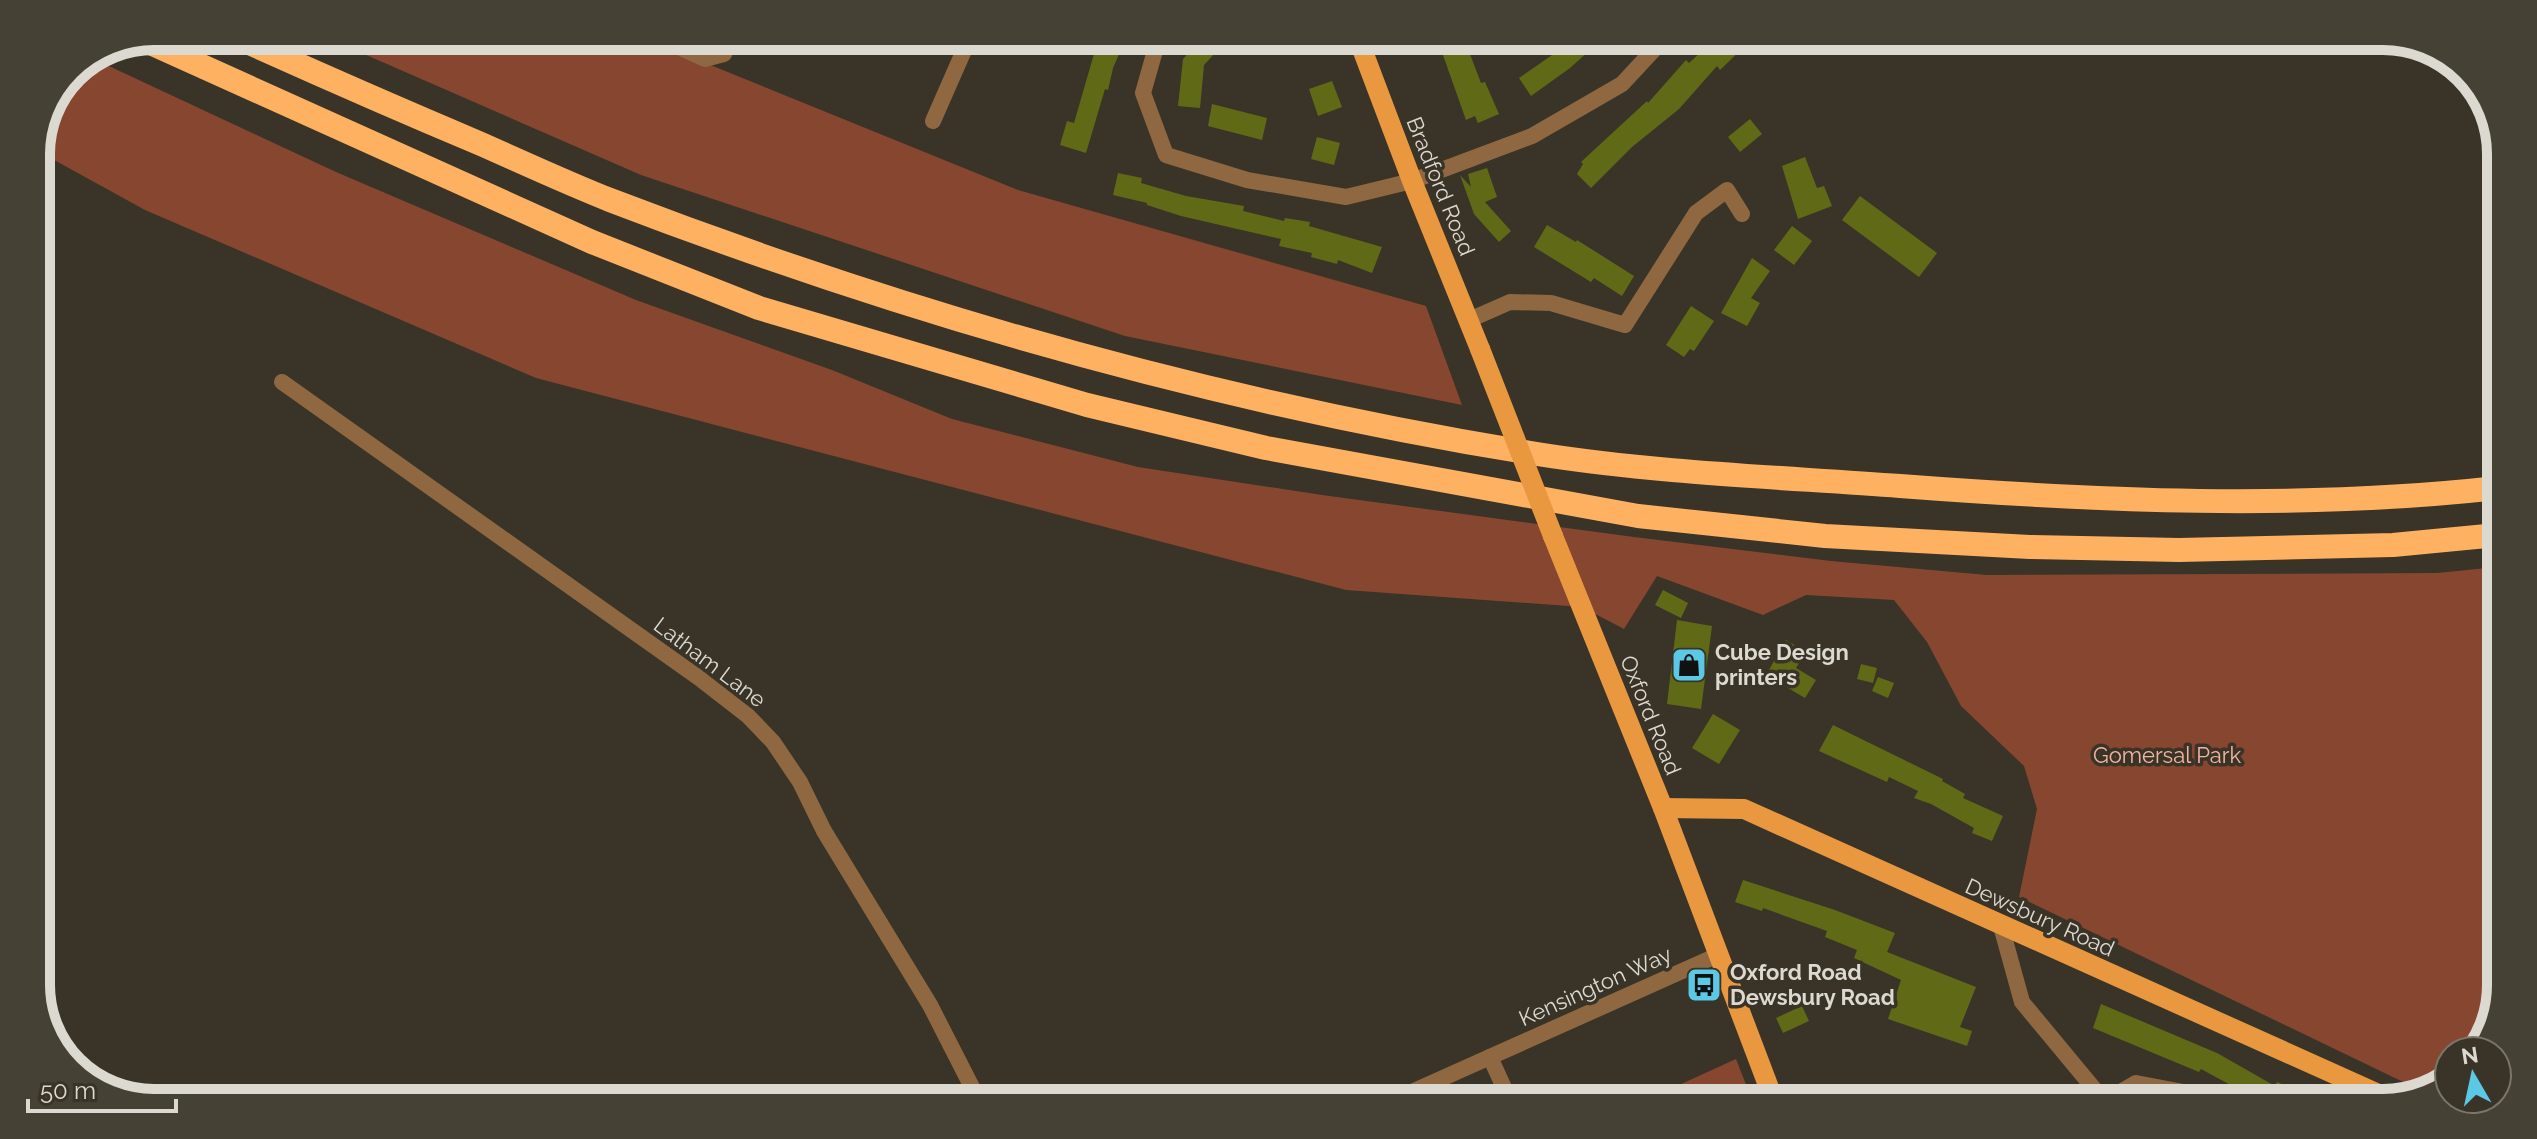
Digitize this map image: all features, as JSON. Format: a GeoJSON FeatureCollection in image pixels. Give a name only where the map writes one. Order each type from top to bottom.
{"type":"FeatureCollection","features":[{"type":"Feature","properties":{"kind":"highway"},"geometry":{"type":"LineString","coordinates":[[166,50],[592,242],[759,308],[1087,405],[1266,448],[1638,516],[1825,536],[2030,547],[2179,550],[2393,545],[2487,536]]}},
{"type":"Feature","properties":{"kind":"highway"},"geometry":{"type":"LineString","coordinates":[[266,50],[604,198],[776,262],[969,324],[1274,403],[1539,454],[1689,471],[2040,496],[2276,500],[2433,495],[2487,489]]}},
{"type":"Feature","properties":{"kind":"main road","name":"Bradford Road"},"geometry":{"type":"LineString","coordinates":[[1362,50],[1480,349]]}},
{"type":"Feature","properties":{"kind":"main road","name":"Oxford Road"},"geometry":{"type":"LineString","coordinates":[[1480,349],[1663,808],[1769,1089]]}},
{"type":"Feature","properties":{"kind":"main road","name":"Dewsbury Road"},"geometry":{"type":"LineString","coordinates":[[1663,808],[1744,809],[2367,1089]]}},
{"type":"Feature","properties":{"kind":"street"},"geometry":{"type":"LineString","coordinates":[[685,50],[705,59],[721,50]]}},
{"type":"Feature","properties":{"kind":"street"},"geometry":{"type":"LineString","coordinates":[[933,121],[964,50]]}},
{"type":"Feature","properties":{"kind":"street"},"geometry":{"type":"LineString","coordinates":[[1155,50],[1143,93],[1166,155],[1247,180],[1346,197],[1412,181],[1532,136],[1622,84],[1654,50]]}},
{"type":"Feature","properties":{"kind":"street"},"geometry":{"type":"LineString","coordinates":[[1469,320],[1510,302],[1523,302],[1551,303],[1625,325],[1696,213],[1727,190],[1742,214]]}},
{"type":"Feature","properties":{"kind":"street","name":"Latham Lane"},"geometry":{"type":"LineString","coordinates":[[282,382],[748,716],[773,742],[800,782],[824,831],[930,1005],[973,1089]]}},
{"type":"Feature","properties":{"kind":"street"},"geometry":{"type":"LineString","coordinates":[[2001,926],[2022,1002],[2094,1089]]}},
{"type":"Feature","properties":{"kind":"street","name":"Kensington Way"},"geometry":{"type":"LineString","coordinates":[[1418,1089],[1718,955]]}},
{"type":"Feature","properties":{"kind":"street"},"geometry":{"type":"LineString","coordinates":[[1490,1057],[1505,1089]]}},
{"type":"Feature","properties":{"kind":"street"},"geometry":{"type":"LineString","coordinates":[[2126,1089],[2136,1083],[2168,1089]]}},
{"type":"Feature","properties":{"kind":"green space"},"geometry":{"type":"Polygon","coordinates":[[[355,50],[674,50],[1018,190],[1426,306],[1462,405],[1125,336],[641,175],[355,50]]]}},
{"type":"Feature","properties":{"kind":"green space","name":"Gomersal Park"},"geometry":{"type":"Polygon","coordinates":[[[104,64],[336,172],[636,300],[832,370],[952,419],[1138,467],[1634,537],[1831,561],[1987,575],[2437,573],[2487,568],[2487,985],[2479,1025],[2474,1035],[2433,1035],[2433,1076],[2409,1085],[2019,897],[2037,809],[2024,766],[1961,706],[1927,642],[1894,600],[1806,595],[1763,615],[1657,576],[1624,629],[1582,607],[1346,590],[536,378],[145,210],[50,158],[54,127],[71,91],[85,76],[104,64]]]}},
{"type":"Feature","properties":{"kind":"green space"},"geometry":{"type":"Polygon","coordinates":[[[1736,1059],[1748,1089],[1670,1089],[1736,1059]]]}},
{"type":"Feature","properties":{"kind":"building"},"geometry":{"type":"Polygon","coordinates":[[[1095,50],[1121,50],[1108,90],[1105,89],[1086,153],[1060,145],[1067,121],[1074,123],[1095,50]]]}},
{"type":"Feature","properties":{"kind":"building"},"geometry":{"type":"Polygon","coordinates":[[[1191,50],[1218,50],[1204,65],[1200,108],[1178,106],[1183,59],[1191,50]]]}},
{"type":"Feature","properties":{"kind":"building"},"geometry":{"type":"Polygon","coordinates":[[[1441,50],[1468,50],[1481,83],[1485,82],[1499,114],[1478,123],[1475,116],[1466,120],[1441,50]]]}},
{"type":"Feature","properties":{"kind":"building"},"geometry":{"type":"Polygon","coordinates":[[[1559,50],[1590,50],[1531,96],[1519,78],[1559,50]]]}},
{"type":"Feature","properties":{"kind":"building"},"geometry":{"type":"Polygon","coordinates":[[[1703,50],[1741,50],[1720,70],[1717,66],[1679,109],[1632,147],[1591,188],[1577,174],[1583,164],[1581,162],[1648,103],[1686,60],[1689,63],[1703,50]]]}},
{"type":"Feature","properties":{"kind":"building"},"geometry":{"type":"Polygon","coordinates":[[[1332,81],[1342,107],[1318,116],[1309,89],[1332,81]]]}},
{"type":"Feature","properties":{"kind":"building"},"geometry":{"type":"Polygon","coordinates":[[[1212,104],[1267,118],[1262,140],[1208,126],[1212,104]]]}},
{"type":"Feature","properties":{"kind":"building"},"geometry":{"type":"Polygon","coordinates":[[[1750,119],[1762,134],[1740,152],[1728,137],[1750,119]]]}},
{"type":"Feature","properties":{"kind":"building"},"geometry":{"type":"Polygon","coordinates":[[[1317,137],[1340,143],[1334,165],[1311,159],[1317,137]]]}},
{"type":"Feature","properties":{"kind":"building"},"geometry":{"type":"Polygon","coordinates":[[[1805,157],[1817,188],[1824,186],[1832,206],[1798,219],[1782,166],[1805,157]]]}},
{"type":"Feature","properties":{"kind":"building"},"geometry":{"type":"Polygon","coordinates":[[[1487,168],[1497,197],[1485,202],[1511,231],[1499,242],[1474,214],[1460,175],[1471,187],[1468,174],[1487,168]]]}},
{"type":"Feature","properties":{"kind":"building"},"geometry":{"type":"Polygon","coordinates":[[[1118,173],[1142,178],[1141,183],[1186,196],[1244,206],[1243,211],[1284,221],[1285,218],[1310,222],[1309,226],[1382,247],[1372,273],[1338,260],[1337,264],[1311,257],[1312,253],[1279,246],[1281,239],[1181,216],[1113,195],[1118,173]]]}},
{"type":"Feature","properties":{"kind":"building"},"geometry":{"type":"Polygon","coordinates":[[[1860,196],[1937,253],[1919,277],[1842,220],[1860,196]]]}},
{"type":"Feature","properties":{"kind":"building"},"geometry":{"type":"Polygon","coordinates":[[[1547,225],[1634,276],[1622,296],[1594,278],[1591,282],[1534,247],[1547,225]]]}},
{"type":"Feature","properties":{"kind":"building"},"geometry":{"type":"Polygon","coordinates":[[[1792,226],[1812,241],[1794,265],[1774,250],[1792,226]]]}},
{"type":"Feature","properties":{"kind":"building"},"geometry":{"type":"Polygon","coordinates":[[[1752,258],[1770,271],[1751,298],[1760,303],[1747,326],[1721,313],[1752,258]]]}},
{"type":"Feature","properties":{"kind":"building"},"geometry":{"type":"Polygon","coordinates":[[[1691,306],[1714,321],[1694,351],[1690,349],[1684,357],[1666,345],[1691,306]]]}},
{"type":"Feature","properties":{"kind":"building"},"geometry":{"type":"Polygon","coordinates":[[[1663,590],[1688,603],[1681,618],[1655,605],[1663,590]]]}},
{"type":"Feature","properties":{"kind":"building","name":"Cube Design printers"},"geometry":{"type":"Polygon","coordinates":[[[1677,620],[1712,626],[1701,709],[1667,704],[1677,620]]]}},
{"type":"Feature","properties":{"kind":"building"},"geometry":{"type":"Polygon","coordinates":[[[1786,640],[1806,652],[1796,668],[1816,680],[1805,698],[1766,675],[1786,640]]]}},
{"type":"Feature","properties":{"kind":"building"},"geometry":{"type":"Polygon","coordinates":[[[1861,664],[1877,668],[1873,683],[1857,679],[1861,664]]]}},
{"type":"Feature","properties":{"kind":"building"},"geometry":{"type":"Polygon","coordinates":[[[1878,677],[1894,683],[1888,698],[1872,691],[1878,677]]]}},
{"type":"Feature","properties":{"kind":"building"},"geometry":{"type":"Polygon","coordinates":[[[1713,714],[1740,730],[1719,764],[1692,748],[1713,714]]]}},
{"type":"Feature","properties":{"kind":"building"},"geometry":{"type":"Polygon","coordinates":[[[1833,725],[1943,779],[1965,794],[1963,798],[2003,816],[1992,841],[1972,833],[1974,828],[1931,804],[1914,798],[1918,791],[1889,777],[1887,782],[1819,751],[1833,725]]]}},
{"type":"Feature","properties":{"kind":"building"},"geometry":{"type":"Polygon","coordinates":[[[1743,880],[1895,933],[1887,952],[1976,987],[1960,1027],[1972,1031],[1967,1046],[1888,1019],[1901,980],[1854,958],[1857,950],[1825,937],[1827,931],[1763,908],[1762,911],[1735,902],[1743,880]]]}},
{"type":"Feature","properties":{"kind":"building"},"geometry":{"type":"Polygon","coordinates":[[[2101,1004],[2217,1053],[2275,1086],[2277,1082],[2293,1089],[2238,1089],[2201,1069],[2199,1072],[2093,1028],[2101,1004]]]}},
{"type":"Feature","properties":{"kind":"building"},"geometry":{"type":"Polygon","coordinates":[[[1802,1006],[1809,1021],[1783,1033],[1776,1018],[1802,1006]]]}},
{"type":"Feature","properties":{"kind":"place","name":"Cube Design printers"},"geometry":{"type":"Point","coordinates":[1689,665]}},
{"type":"Feature","properties":{"kind":"place","name":"Oxford Road Dewsbury Road"},"geometry":{"type":"Point","coordinates":[1704,985]}}]}
